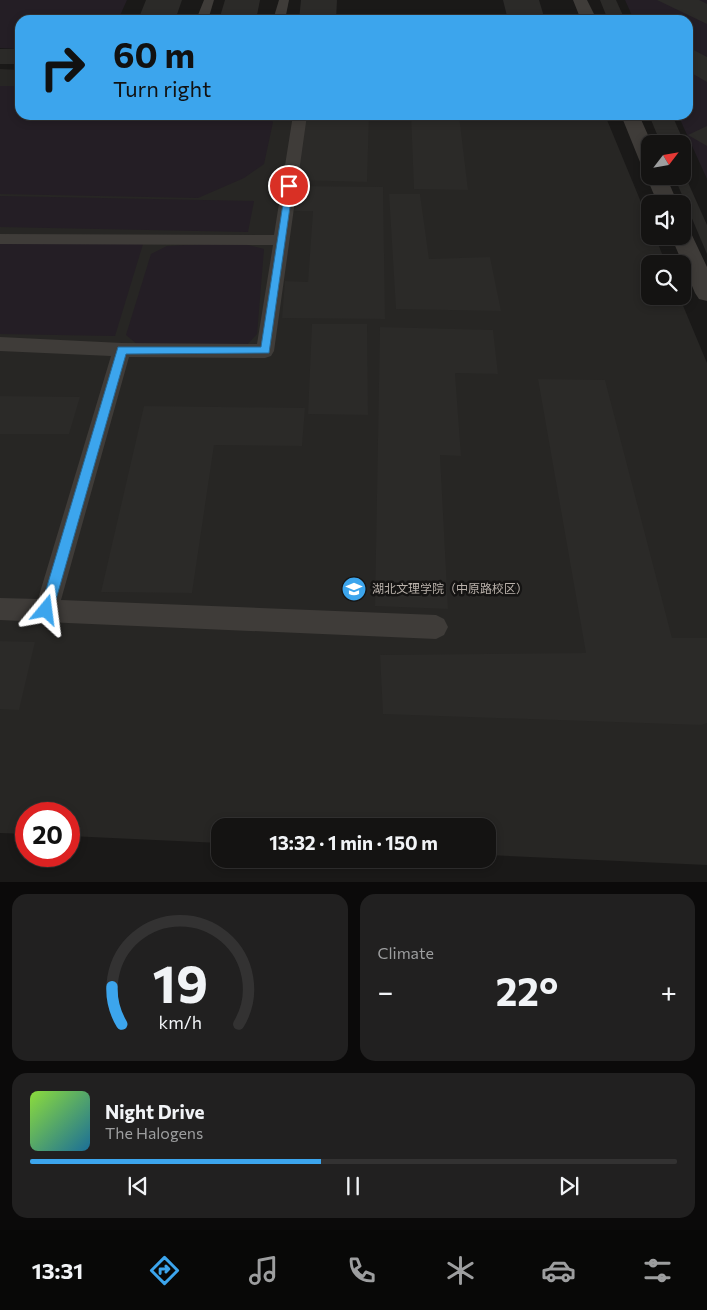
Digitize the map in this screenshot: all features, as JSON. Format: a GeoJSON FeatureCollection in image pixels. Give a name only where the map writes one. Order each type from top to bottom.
{"type":"FeatureCollection","features":[{"type":"Feature","properties":{"kind":"street"},"geometry":{"type":"LineString","coordinates":[[580,0],[587,15]]}},
{"type":"Feature","properties":{"kind":"street"},"geometry":{"type":"LineString","coordinates":[[632,120],[641,141]]}},
{"type":"Feature","properties":{"kind":"street"},"geometry":{"type":"LineString","coordinates":[[686,245],[707,293]]}},
{"type":"Feature","properties":{"kind":"lane"},"geometry":{"type":"LineString","coordinates":[[204,15],[209,0]]}},
{"type":"Feature","properties":{"kind":"lane"},"geometry":{"type":"LineString","coordinates":[[280,15],[284,0]]}},
{"type":"Feature","properties":{"kind":"lane"},"geometry":{"type":"LineString","coordinates":[[0,344],[122,350],[266,351],[299,120]]}},
{"type":"Feature","properties":{"kind":"lane"},"geometry":{"type":"LineString","coordinates":[[0,239],[281,240]]}},
{"type":"Feature","properties":{"kind":"lane"},"geometry":{"type":"LineString","coordinates":[[46,610],[122,350]]}},
{"type":"Feature","properties":{"kind":"lane"},"geometry":{"type":"LineString","coordinates":[[0,609],[436,627]]}},
{"type":"Feature","properties":{"kind":"shaded area"},"geometry":{"type":"Polygon","coordinates":[[[0,0],[127,0],[120,15],[15,15],[15,49],[0,48],[0,0]]]}},
{"type":"Feature","properties":{"kind":"shaded area"},"geometry":{"type":"Polygon","coordinates":[[[625,0],[707,0],[707,179],[691,144],[691,135],[687,135],[680,120],[693,120],[693,15],[632,15],[625,0]]]}},
{"type":"Feature","properties":{"kind":"shaded area","name":"湖北文理学院（中原路校区）"},"geometry":{"type":"Polygon","coordinates":[[[0,69],[15,70],[15,120],[607,120],[641,202],[641,245],[659,245],[662,255],[641,255],[641,305],[683,305],[707,363],[707,865],[496,855],[496,818],[211,818],[211,843],[80,837],[80,802],[15,802],[15,834],[0,833],[0,69]]]}},
{"type":"Feature","properties":{"kind":"shaded area"},"geometry":{"type":"Polygon","coordinates":[[[0,86],[15,86],[15,120],[271,120],[273,122],[264,164],[244,178],[198,198],[0,194],[0,86]]]}},
{"type":"Feature","properties":{"kind":"shaded area"},"geometry":{"type":"Polygon","coordinates":[[[0,196],[254,201],[248,232],[0,227],[0,196]]]}},
{"type":"Feature","properties":{"kind":"shaded area"},"geometry":{"type":"Polygon","coordinates":[[[0,242],[143,244],[115,336],[0,334],[0,242]]]}},
{"type":"Feature","properties":{"kind":"shaded area"},"geometry":{"type":"Polygon","coordinates":[[[236,242],[264,249],[257,334],[245,347],[137,344],[126,335],[151,254],[167,246],[236,242]]]}},
{"type":"Feature","properties":{"kind":"building"},"geometry":{"type":"Polygon","coordinates":[[[146,0],[182,0],[177,15],[140,15],[146,0]]]}},
{"type":"Feature","properties":{"kind":"building"},"geometry":{"type":"Polygon","coordinates":[[[225,0],[260,0],[257,15],[220,15],[225,0]]]}},
{"type":"Feature","properties":{"kind":"building"},"geometry":{"type":"Polygon","coordinates":[[[301,0],[337,0],[336,15],[300,15],[301,0]]]}},
{"type":"Feature","properties":{"kind":"building"},"geometry":{"type":"Polygon","coordinates":[[[503,0],[539,0],[544,15],[507,15],[503,0]]]}},
{"type":"Feature","properties":{"kind":"building"},"geometry":{"type":"Polygon","coordinates":[[[600,0],[616,0],[623,15],[606,15],[600,0]]]}},
{"type":"Feature","properties":{"kind":"building"},"geometry":{"type":"Polygon","coordinates":[[[657,0],[699,0],[707,4],[707,24],[693,17],[693,15],[688,15],[657,0]]]}},
{"type":"Feature","properties":{"kind":"building"},"geometry":{"type":"Polygon","coordinates":[[[0,49],[15,49],[15,64],[0,64],[0,49]]]}},
{"type":"Feature","properties":{"kind":"building"},"geometry":{"type":"Polygon","coordinates":[[[693,50],[707,57],[707,82],[693,74],[693,50]]]}},
{"type":"Feature","properties":{"kind":"building"},"geometry":{"type":"Polygon","coordinates":[[[303,120],[369,120],[367,182],[295,180],[303,120]]]}},
{"type":"Feature","properties":{"kind":"building"},"geometry":{"type":"Polygon","coordinates":[[[411,120],[460,120],[468,190],[414,189],[411,120]]]}},
{"type":"Feature","properties":{"kind":"building"},"geometry":{"type":"Polygon","coordinates":[[[651,120],[674,120],[681,135],[657,135],[651,120]]]}},
{"type":"Feature","properties":{"kind":"building"},"geometry":{"type":"Polygon","coordinates":[[[707,126],[707,146],[691,135],[688,135],[707,126]]]}},
{"type":"Feature","properties":{"kind":"building"},"geometry":{"type":"Polygon","coordinates":[[[678,185],[689,185],[707,225],[707,254],[691,216],[691,195],[682,195],[678,185]]]}},
{"type":"Feature","properties":{"kind":"building"},"geometry":{"type":"Polygon","coordinates":[[[296,186],[383,187],[385,319],[282,318],[285,281],[308,282],[313,211],[294,211],[296,186]]]}},
{"type":"Feature","properties":{"kind":"building"},"geometry":{"type":"Polygon","coordinates":[[[389,194],[420,194],[429,259],[490,257],[501,311],[396,309],[389,194]]]}},
{"type":"Feature","properties":{"kind":"building"},"geometry":{"type":"Polygon","coordinates":[[[312,324],[367,324],[368,415],[308,414],[312,324]]]}},
{"type":"Feature","properties":{"kind":"building"},"geometry":{"type":"Polygon","coordinates":[[[380,327],[493,330],[498,374],[455,373],[461,456],[440,455],[448,609],[375,606],[380,327]]]}},
{"type":"Feature","properties":{"kind":"building"},"geometry":{"type":"Polygon","coordinates":[[[538,379],[605,380],[672,638],[707,638],[707,723],[701,725],[383,714],[380,655],[586,653],[538,379]]]}},
{"type":"Feature","properties":{"kind":"building"},"geometry":{"type":"Polygon","coordinates":[[[0,396],[80,397],[69,434],[0,434],[0,396]]]}},
{"type":"Feature","properties":{"kind":"building"},"geometry":{"type":"Polygon","coordinates":[[[144,406],[305,408],[302,446],[214,445],[192,593],[101,592],[144,406]]]}},
{"type":"Feature","properties":{"kind":"building"},"geometry":{"type":"Polygon","coordinates":[[[0,641],[35,642],[19,710],[0,709],[0,641]]]}},
{"type":"Feature","properties":{"kind":"place","name":"湖北文理学院（中原路校区）"},"geometry":{"type":"Point","coordinates":[354,589]}},
{"type":"Feature","properties":{"kind":"route"},"geometry":{"type":"LineString","coordinates":[[46,610],[122,350],[266,351],[289,186]]}}]}
